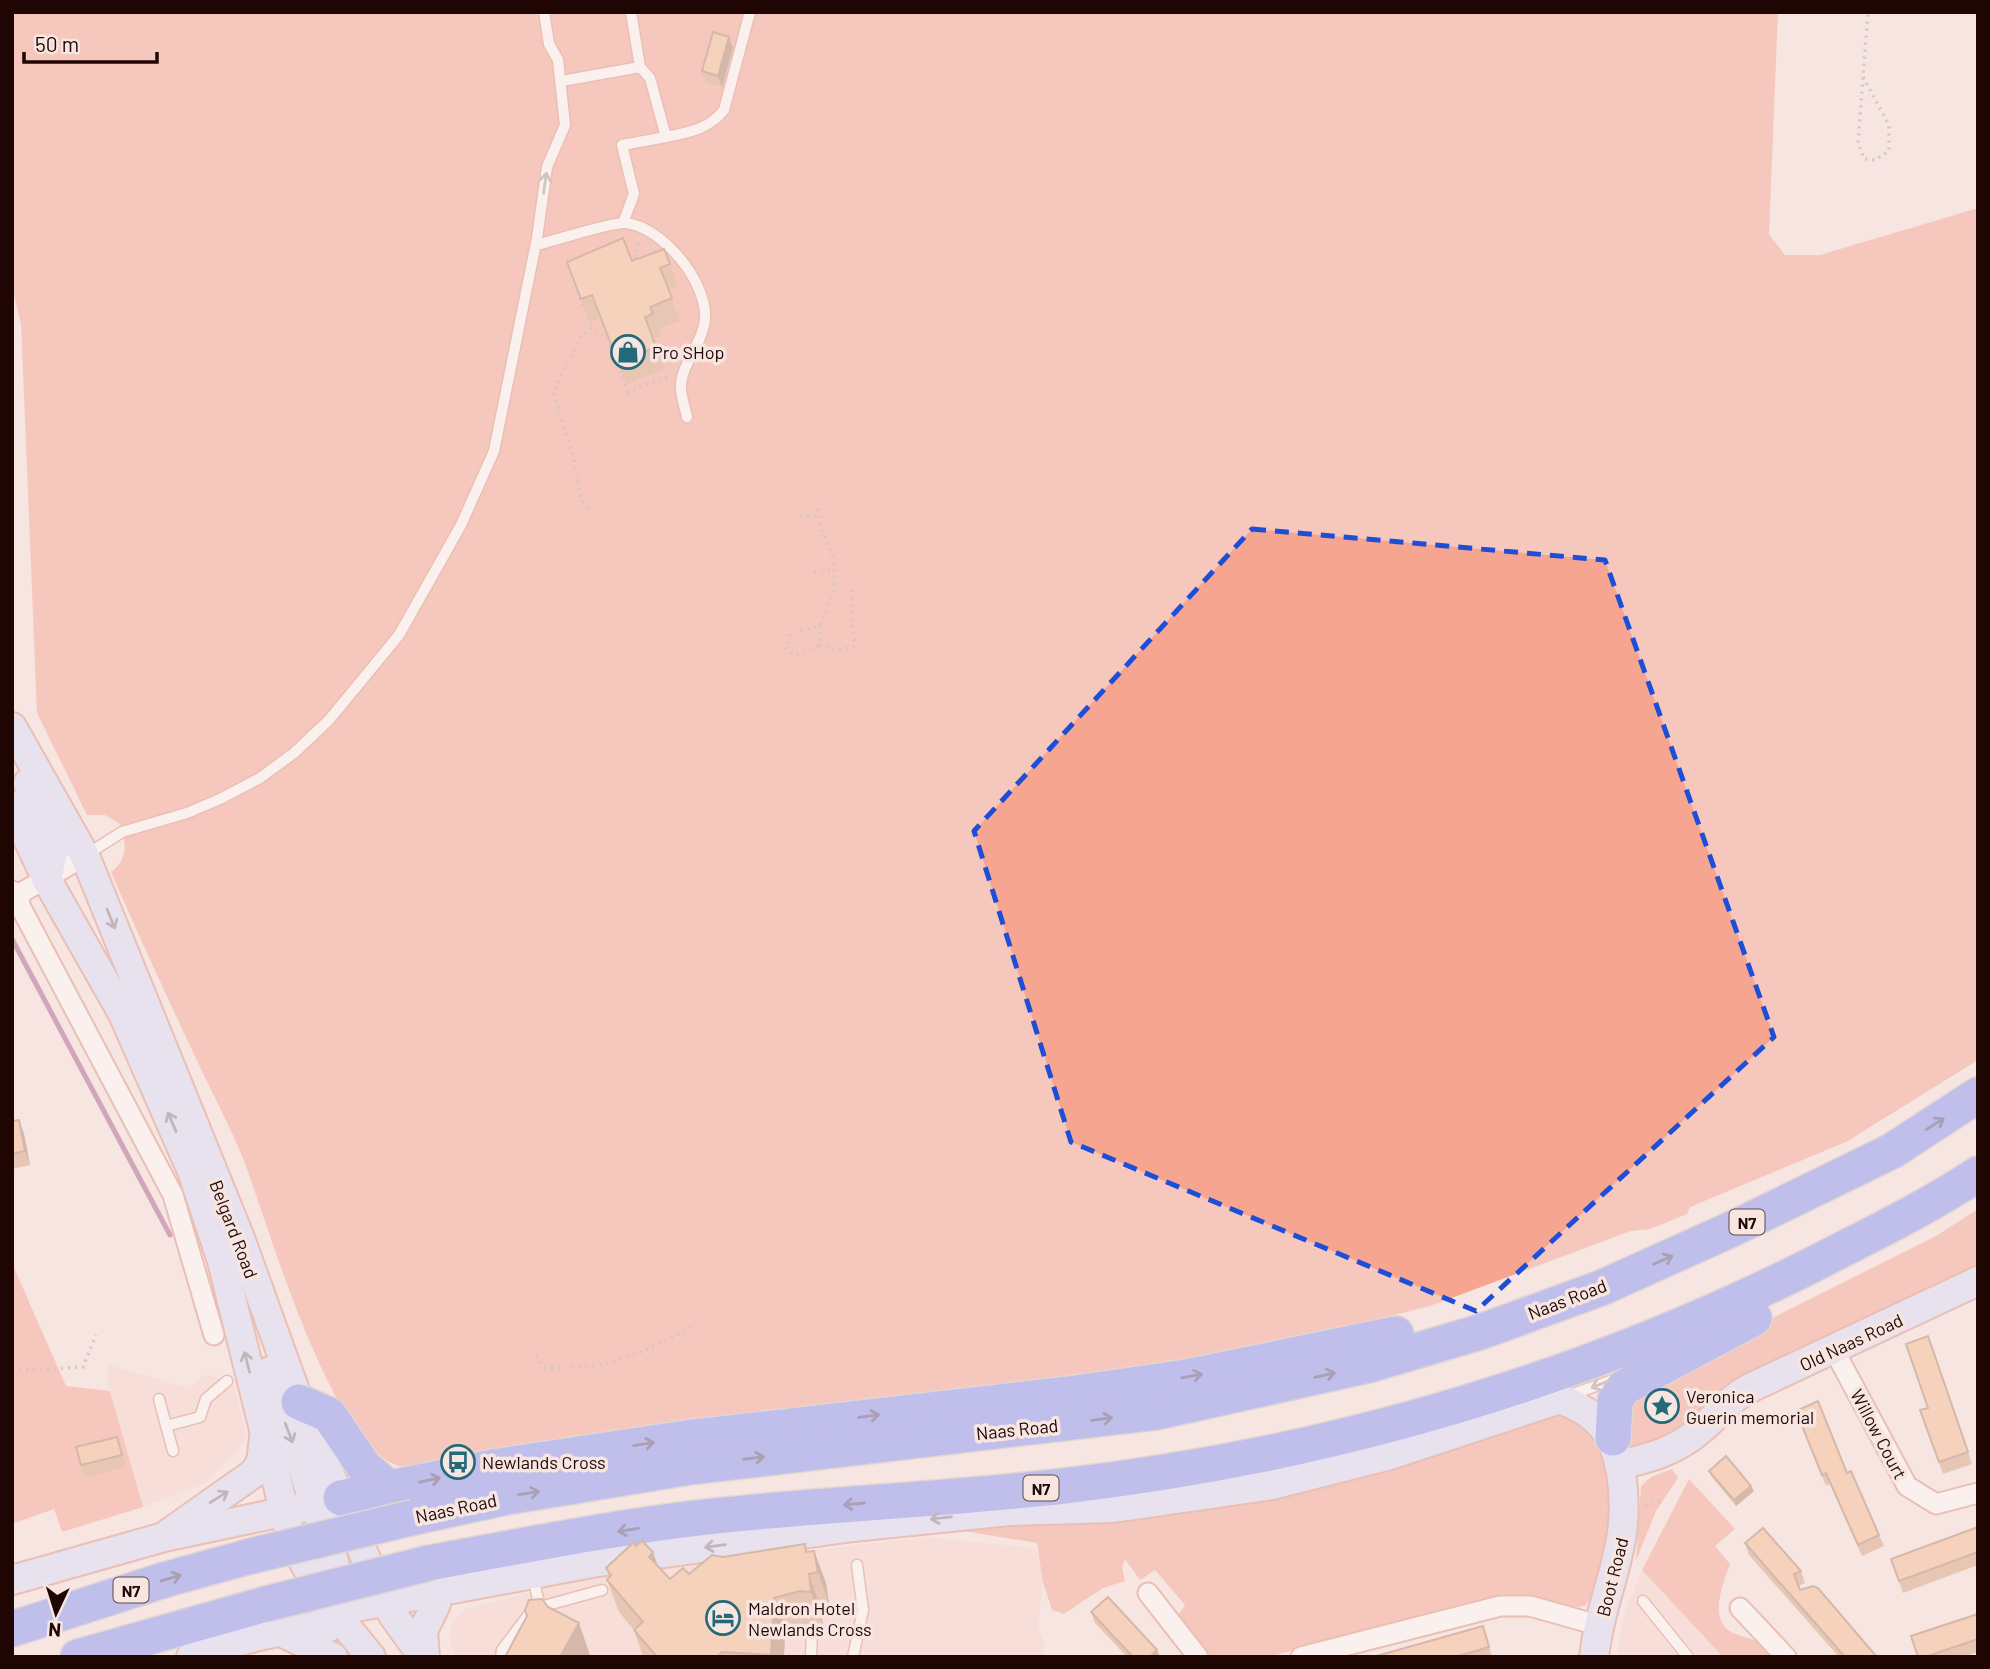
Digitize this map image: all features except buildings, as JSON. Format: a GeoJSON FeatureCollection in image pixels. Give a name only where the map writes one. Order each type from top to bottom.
{"type":"FeatureCollection","features":[{"type":"Feature","properties":{"kind":"highway","name":"Naas Road"},"geometry":{"type":"LineString","coordinates":[[12,1629],[164,1580],[251,1556],[507,1497],[690,1467],[1157,1412],[1369,1365],[1480,1332],[1601,1288],[1732,1229],[1892,1151],[1978,1095]]}},
{"type":"Feature","properties":{"kind":"highway","name":"N7"},"geometry":{"type":"LineString","coordinates":[[78,1657],[274,1618],[429,1563],[720,1516],[1057,1487],[1201,1465],[1330,1440],[1467,1404],[1638,1344],[1724,1309],[1930,1206],[1978,1174]]}},
{"type":"Feature","properties":{"kind":"highway"},"geometry":{"type":"LineString","coordinates":[[1616,1451],[1615,1401],[1623,1388],[1851,1269],[1889,1245],[1930,1206]]}},
{"type":"Feature","properties":{"kind":"highway"},"geometry":{"type":"LineString","coordinates":[[329,1501],[499,1466],[687,1438],[1069,1394],[1187,1377],[1443,1324],[1549,1294],[1601,1288]]}},
{"type":"Feature","properties":{"kind":"highway"},"geometry":{"type":"LineString","coordinates":[[1009,1511],[1215,1483],[1352,1452],[1556,1384],[1638,1344]]}},
{"type":"Feature","properties":{"kind":"highway"},"geometry":{"type":"LineString","coordinates":[[299,1402],[329,1415],[365,1468],[390,1489]]}},
{"type":"Feature","properties":{"kind":"main road","name":"Belgard Road"},"geometry":{"type":"LineString","coordinates":[[13,729],[85,856],[235,1227],[299,1402],[329,1501],[389,1608],[424,1657]]}},
{"type":"Feature","properties":{"kind":"main road","name":"Belgard Road"},"geometry":{"type":"LineString","coordinates":[[13,729],[30,791],[54,848],[47,880]]}},
{"type":"Feature","properties":{"kind":"main road","name":"Belgard Road"},"geometry":{"type":"LineString","coordinates":[[12,805],[47,880],[123,1014],[192,1171],[222,1261],[283,1513],[302,1561],[336,1612],[371,1657]]}},
{"type":"Feature","properties":{"kind":"main road","name":"Belgard Road"},"geometry":{"type":"LineString","coordinates":[[85,856],[80,899],[120,989],[123,1014]]}},
{"type":"Feature","properties":{"kind":"main road"},"geometry":{"type":"LineString","coordinates":[[250,1272],[265,1351],[282,1415],[329,1501],[345,1595],[336,1612]]}},
{"type":"Feature","properties":{"kind":"main road","name":"Old Naas Road"},"geometry":{"type":"LineString","coordinates":[[1616,1451],[1670,1451],[1699,1431],[1729,1400],[1978,1281]]}},
{"type":"Feature","properties":{"kind":"main road"},"geometry":{"type":"LineString","coordinates":[[389,1608],[475,1585],[532,1574],[853,1527],[1009,1511],[1114,1508],[1272,1485],[1387,1456],[1560,1399],[1579,1406],[1616,1451]]}},
{"type":"Feature","properties":{"kind":"main road"},"geometry":{"type":"LineString","coordinates":[[164,1537],[200,1508],[254,1473],[261,1462],[264,1428]]}},
{"type":"Feature","properties":{"kind":"main road","name":"Boot Road"},"geometry":{"type":"LineString","coordinates":[[1594,1657],[1623,1539],[1625,1499],[1616,1451]]}},
{"type":"Feature","properties":{"kind":"main road"},"geometry":{"type":"LineString","coordinates":[[12,1580],[164,1537],[329,1501]]}},
{"type":"Feature","properties":{"kind":"main road"},"geometry":{"type":"LineString","coordinates":[[191,1657],[236,1642],[274,1618],[311,1628],[336,1612],[436,1604],[456,1598],[475,1585]]}},
{"type":"Feature","properties":{"kind":"main road"},"geometry":{"type":"LineString","coordinates":[[424,1657],[423,1631],[436,1604]]}},
{"type":"Feature","properties":{"kind":"main road"},"geometry":{"type":"LineString","coordinates":[[274,1618],[333,1657]]}},
{"type":"Feature","properties":{"kind":"street"},"geometry":{"type":"LineString","coordinates":[[85,856],[47,880],[16,893],[58,980],[173,1195],[214,1335]]}},
{"type":"Feature","properties":{"kind":"street","name":"Willow Court"},"geometry":{"type":"LineString","coordinates":[[1834,1350],[1907,1486],[1936,1504],[1978,1493]]}},
{"type":"Feature","properties":{"kind":"street"},"geometry":{"type":"LineString","coordinates":[[1148,1593],[1198,1657]]}},
{"type":"Feature","properties":{"kind":"street"},"geometry":{"type":"LineString","coordinates":[[1301,1657],[1500,1606],[1530,1606],[1601,1626]]}},
{"type":"Feature","properties":{"kind":"street"},"geometry":{"type":"LineString","coordinates":[[1740,1608],[1786,1657]]}},
{"type":"Feature","properties":{"kind":"lane"},"geometry":{"type":"LineString","coordinates":[[85,856],[122,832],[187,813],[260,778],[294,753],[329,720],[399,635],[461,525],[494,451],[536,244],[547,167],[565,125],[562,81],[558,60],[550,44],[544,12]]}},
{"type":"Feature","properties":{"kind":"lane"},"geometry":{"type":"LineString","coordinates":[[631,12],[640,67],[650,78],[666,136]]}},
{"type":"Feature","properties":{"kind":"lane"},"geometry":{"type":"LineString","coordinates":[[623,223],[634,194],[622,145],[703,128],[715,121],[724,110],[750,12]]}},
{"type":"Feature","properties":{"kind":"lane"},"geometry":{"type":"LineString","coordinates":[[562,81],[640,67]]}},
{"type":"Feature","properties":{"kind":"lane"},"geometry":{"type":"LineString","coordinates":[[536,244],[623,223],[641,227],[677,255],[694,276],[702,296],[705,317],[700,343],[681,384],[687,416]]}},
{"type":"Feature","properties":{"kind":"lane"},"geometry":{"type":"LineString","coordinates":[[1560,1399],[1601,1385],[1732,1330]]}},
{"type":"Feature","properties":{"kind":"lane"},"geometry":{"type":"LineString","coordinates":[[166,1426],[200,1417],[206,1399],[227,1381]]}},
{"type":"Feature","properties":{"kind":"lane"},"geometry":{"type":"LineString","coordinates":[[159,1399],[173,1451]]}},
{"type":"Feature","properties":{"kind":"lane"},"geometry":{"type":"LineString","coordinates":[[853,1657],[863,1610],[857,1565]]}},
{"type":"Feature","properties":{"kind":"lane"},"geometry":{"type":"LineString","coordinates":[[532,1574],[540,1607]]}},
{"type":"Feature","properties":{"kind":"lane"},"geometry":{"type":"LineString","coordinates":[[501,1657],[502,1650],[530,1613],[540,1607],[602,1590]]}},
{"type":"Feature","properties":{"kind":"lane"},"geometry":{"type":"LineString","coordinates":[[1643,1601],[1688,1657]]}},
{"type":"Feature","properties":{"kind":"lane"},"geometry":{"type":"LineString","coordinates":[[811,1657],[812,1630]]}},
{"type":"Feature","properties":{"kind":"path"},"geometry":{"type":"LineString","coordinates":[[1863,77],[1889,125],[1889,151],[1875,160],[1864,159],[1858,143],[1863,77],[1868,12]]}},
{"type":"Feature","properties":{"kind":"path"},"geometry":{"type":"LineString","coordinates":[[625,262],[635,258],[641,227]]}},
{"type":"Feature","properties":{"kind":"path"},"geometry":{"type":"LineString","coordinates":[[584,279],[574,283],[592,328],[606,337],[628,392],[665,377],[681,384]]}},
{"type":"Feature","properties":{"kind":"path"},"geometry":{"type":"LineString","coordinates":[[588,508],[581,499],[574,458],[552,392],[581,336],[592,328]]}},
{"type":"Feature","properties":{"kind":"path"},"geometry":{"type":"LineString","coordinates":[[818,509],[819,530],[832,556],[835,594],[820,626],[819,645]]}},
{"type":"Feature","properties":{"kind":"path"},"geometry":{"type":"LineString","coordinates":[[800,516],[818,516]]}},
{"type":"Feature","properties":{"kind":"path"},"geometry":{"type":"LineString","coordinates":[[814,572],[833,570]]}},
{"type":"Feature","properties":{"kind":"path"},"geometry":{"type":"LineString","coordinates":[[820,626],[790,633],[786,648],[795,655],[819,645],[838,650],[855,646],[851,617],[853,587]]}},
{"type":"Feature","properties":{"kind":"path"},"geometry":{"type":"LineString","coordinates":[[536,1356],[544,1368],[603,1365],[639,1355],[697,1324]]}},
{"type":"Feature","properties":{"kind":"path"},"geometry":{"type":"LineString","coordinates":[[12,1371],[83,1367],[96,1335]]}},
{"type":"Feature","properties":{"kind":"path"},"geometry":{"type":"LineString","coordinates":[[1640,1508],[1663,1501]]}},
{"type":"Feature","properties":{"kind":"highlighted area"},"geometry":{"type":"Polygon","coordinates":[[[1252,529],[1605,560],[1774,1037],[1476,1311],[1071,1142],[974,831],[1252,529]]]}},
{"type":"Feature","properties":{"kind":"shaded area"},"geometry":{"type":"Polygon","coordinates":[[[12,12],[1778,12],[1769,234],[1785,255],[1820,255],[1978,208],[1978,1060],[1846,1142],[1690,1207],[1687,1214],[1650,1229],[1631,1231],[1430,1306],[1338,1329],[1157,1366],[409,1467],[382,1457],[356,1429],[331,1387],[287,1284],[239,1149],[111,872],[123,856],[124,838],[120,824],[105,815],[87,815],[37,713],[21,324],[12,287],[12,12]]]}},
{"type":"Feature","properties":{"kind":"shaded area"},"geometry":{"type":"Polygon","coordinates":[[[1978,1209],[1978,1270],[1628,1462],[1630,1408],[1642,1383],[1936,1236],[1978,1209]]]}},
{"type":"Feature","properties":{"kind":"shaded area"},"geometry":{"type":"Polygon","coordinates":[[[12,1263],[66,1386],[110,1391],[143,1507],[62,1532],[54,1509],[12,1524],[12,1263]]]}},
{"type":"Feature","properties":{"kind":"shaded area"},"geometry":{"type":"Polygon","coordinates":[[[109,1365],[188,1388],[207,1374],[234,1385],[247,1435],[239,1449],[205,1483],[143,1507],[107,1379],[109,1365]]]}},
{"type":"Feature","properties":{"kind":"shaded area"},"geometry":{"type":"Polygon","coordinates":[[[1551,1407],[1580,1417],[1609,1469],[1613,1531],[1594,1596],[1584,1606],[1565,1609],[1542,1603],[1360,1633],[1267,1657],[1207,1657],[1175,1619],[1185,1605],[1155,1570],[1140,1580],[1125,1559],[1122,1567],[1125,1581],[1103,1588],[1064,1614],[1052,1610],[1043,1582],[1037,1543],[963,1531],[1106,1513],[1551,1407]]]}},
{"type":"Feature","properties":{"kind":"shaded area"},"geometry":{"type":"Polygon","coordinates":[[[1672,1469],[1678,1478],[1656,1511],[1636,1561],[1641,1486],[1651,1477],[1672,1469]]]}},
{"type":"Feature","properties":{"kind":"shaded area"},"geometry":{"type":"Polygon","coordinates":[[[1689,1479],[1735,1529],[1715,1546],[1730,1564],[1719,1603],[1721,1622],[1736,1634],[1759,1643],[1773,1657],[1723,1657],[1642,1570],[1689,1479]]]}},
{"type":"Feature","properties":{"kind":"shaded area"},"geometry":{"type":"Polygon","coordinates":[[[925,1537],[1033,1548],[1040,1555],[1043,1582],[1038,1628],[1044,1641],[1044,1657],[455,1657],[450,1641],[451,1626],[463,1610],[591,1576],[925,1537]]]}},
{"type":"Feature","properties":{"kind":"shaded area"},"geometry":{"type":"Polygon","coordinates":[[[1642,1570],[1723,1657],[1617,1657],[1622,1622],[1642,1570]]]}},
{"type":"Feature","properties":{"kind":"waterway"},"geometry":{"type":"LineString","coordinates":[[12,939],[170,1235]]}},
{"type":"Feature","properties":{"kind":"place","name":"Pro SHop"},"geometry":{"type":"Point","coordinates":[628,352]}},
{"type":"Feature","properties":{"kind":"place","name":"Veronica Guerin memorial"},"geometry":{"type":"Point","coordinates":[1662,1406]}},
{"type":"Feature","properties":{"kind":"place","name":"Newlands Cross"},"geometry":{"type":"Point","coordinates":[458,1462]}},
{"type":"Feature","properties":{"kind":"place","name":"Maldron Hotel Newlands Cross"},"geometry":{"type":"Point","coordinates":[723,1618]}}]}
